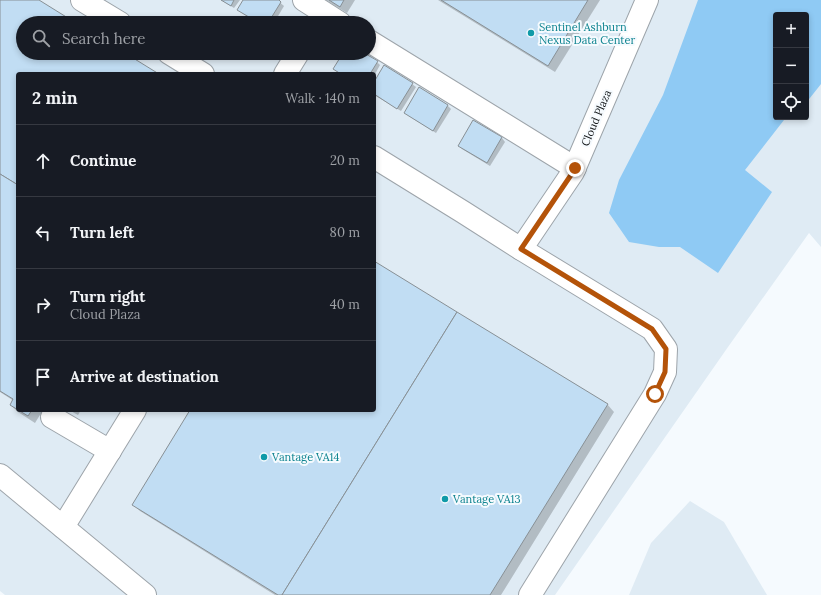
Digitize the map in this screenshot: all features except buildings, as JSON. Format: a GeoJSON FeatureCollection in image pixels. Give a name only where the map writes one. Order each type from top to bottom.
{"type":"FeatureCollection","features":[{"type":"Feature","properties":{"kind":"street"},"geometry":{"type":"LineString","coordinates":[[82,0],[108,16]]}},
{"type":"Feature","properties":{"kind":"street"},"geometry":{"type":"LineString","coordinates":[[304,0],[323,16]]}},
{"type":"Feature","properties":{"kind":"street","name":"Cloud Plaza"},"geometry":{"type":"LineString","coordinates":[[521,249],[573,172],[647,0]]}},
{"type":"Feature","properties":{"kind":"street"},"geometry":{"type":"LineString","coordinates":[[376,45],[575,168]]}},
{"type":"Feature","properties":{"kind":"street"},"geometry":{"type":"LineString","coordinates":[[180,60],[200,72]]}},
{"type":"Feature","properties":{"kind":"street"},"geometry":{"type":"LineString","coordinates":[[286,72],[294,60]]}},
{"type":"Feature","properties":{"kind":"street"},"geometry":{"type":"LineString","coordinates":[[376,158],[652,329],[666,349],[665,372],[655,394],[530,595]]}},
{"type":"Feature","properties":{"kind":"street"},"geometry":{"type":"LineString","coordinates":[[63,527],[134,412]]}},
{"type":"Feature","properties":{"kind":"street"},"geometry":{"type":"LineString","coordinates":[[52,417],[110,451]]}},
{"type":"Feature","properties":{"kind":"street"},"geometry":{"type":"LineString","coordinates":[[0,475],[145,595]]}},
{"type":"Feature","properties":{"kind":"shaded area"},"geometry":{"type":"Polygon","coordinates":[[[0,0],[821,0],[821,247],[809,233],[555,595],[5,595],[0,591],[0,0]]]}},
{"type":"Feature","properties":{"kind":"shaded area"},"geometry":{"type":"Polygon","coordinates":[[[690,501],[724,522],[767,595],[629,595],[651,543],[690,501]]]}},
{"type":"Feature","properties":{"kind":"water"},"geometry":{"type":"Polygon","coordinates":[[[698,0],[821,0],[821,84],[809,99],[809,12],[773,12],[773,120],[784,120],[745,170],[772,192],[718,273],[680,247],[659,247],[629,242],[609,213],[619,180],[663,95],[698,0]]]}},
{"type":"Feature","properties":{"kind":"place","name":"Sentinel Ashburn Nexus Data Center"},"geometry":{"type":"Point","coordinates":[531,33]}},
{"type":"Feature","properties":{"kind":"place","name":"Vantage VA14"},"geometry":{"type":"Point","coordinates":[264,457]}},
{"type":"Feature","properties":{"kind":"place","name":"Vantage VA13"},"geometry":{"type":"Point","coordinates":[445,499]}},
{"type":"Feature","properties":{"kind":"route"},"geometry":{"type":"LineString","coordinates":[[575,168],[521,249],[652,329],[666,349],[665,372],[655,394]]}}]}
